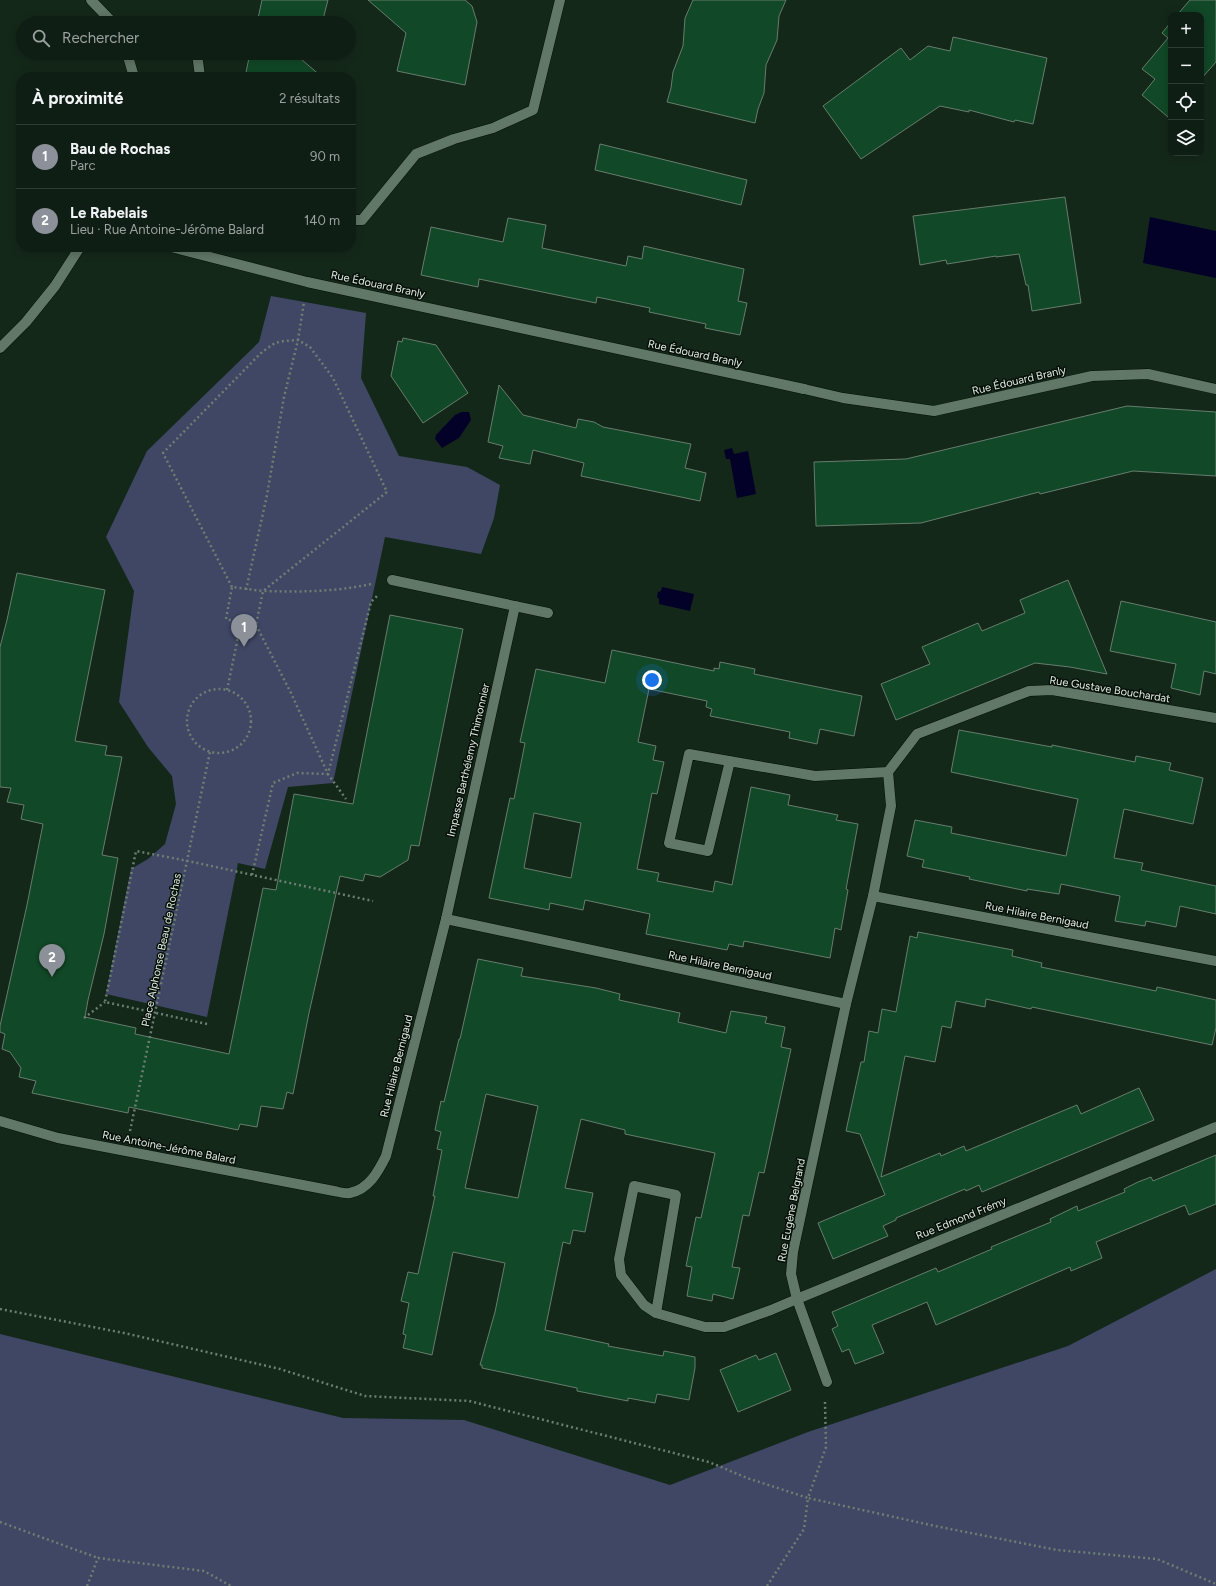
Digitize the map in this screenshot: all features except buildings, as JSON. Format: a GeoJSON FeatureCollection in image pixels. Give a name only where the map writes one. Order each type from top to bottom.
{"type":"FeatureCollection","features":[{"type":"Feature","properties":{"kind":"street"},"geometry":{"type":"LineString","coordinates":[[91,0],[106,16]]}},
{"type":"Feature","properties":{"kind":"street"},"geometry":{"type":"LineString","coordinates":[[356,220],[362,220],[416,154],[454,139],[493,128],[533,110],[560,0]]}},
{"type":"Feature","properties":{"kind":"street"},"geometry":{"type":"LineString","coordinates":[[129,60],[133,72]]}},
{"type":"Feature","properties":{"kind":"street"},"geometry":{"type":"LineString","coordinates":[[198,60],[199,72]]}},
{"type":"Feature","properties":{"kind":"street"},"geometry":{"type":"LineString","coordinates":[[0,348],[26,322],[55,286],[77,252]]}},
{"type":"Feature","properties":{"kind":"street","name":"Rue Édouard Branly"},"geometry":{"type":"LineString","coordinates":[[190,252],[307,282],[843,398],[934,411],[1092,376],[1148,374],[1216,389]]}},
{"type":"Feature","properties":{"kind":"street"},"geometry":{"type":"LineString","coordinates":[[392,580],[548,613]]}},
{"type":"Feature","properties":{"kind":"street","name":"Impasse Barthélemy Thimonnier"},"geometry":{"type":"LineString","coordinates":[[446,919],[515,606]]}},
{"type":"Feature","properties":{"kind":"street","name":"Rue Gustave Bouchardat"},"geometry":{"type":"LineString","coordinates":[[888,772],[917,734],[1029,691],[1052,690],[1216,718]]}},
{"type":"Feature","properties":{"kind":"street"},"geometry":{"type":"LineString","coordinates":[[730,761],[708,851],[669,843],[689,754],[730,761],[815,776],[888,772],[891,806],[873,896],[846,1004]]}},
{"type":"Feature","properties":{"kind":"street","name":"Rue Hilaire Bernigaud"},"geometry":{"type":"LineString","coordinates":[[873,896],[1216,961]]}},
{"type":"Feature","properties":{"kind":"street","name":"Rue Hilaire Bernigaud"},"geometry":{"type":"LineString","coordinates":[[334,1191],[349,1194],[365,1187],[377,1174],[386,1156],[446,919],[846,1004]]}},
{"type":"Feature","properties":{"kind":"street","name":"Rue Eugène Belgrand"},"geometry":{"type":"LineString","coordinates":[[797,1299],[792,1274],[793,1252],[846,1004]]}},
{"type":"Feature","properties":{"kind":"street","name":"Rue Antoine-Jérôme Balard"},"geometry":{"type":"LineString","coordinates":[[0,1121],[58,1138],[334,1191]]}},
{"type":"Feature","properties":{"kind":"street","name":"Rue Edmond Frémy"},"geometry":{"type":"LineString","coordinates":[[797,1299],[1216,1127]]}},
{"type":"Feature","properties":{"kind":"street"},"geometry":{"type":"LineString","coordinates":[[656,1314],[676,1195],[634,1186],[619,1259],[621,1275],[644,1305],[656,1314],[705,1327],[724,1327],[797,1299],[827,1382]]}},
{"type":"Feature","properties":{"kind":"path"},"geometry":{"type":"LineString","coordinates":[[246,590],[267,496],[284,397],[298,340],[307,282]]}},
{"type":"Feature","properties":{"kind":"path"},"geometry":{"type":"LineString","coordinates":[[256,625],[226,619],[232,587],[163,453],[262,352],[275,343],[298,340],[310,347],[333,378],[387,492],[263,591],[256,625],[291,693],[328,774],[346,799]]}},
{"type":"Feature","properties":{"kind":"path"},"geometry":{"type":"LineString","coordinates":[[232,587],[246,590],[295,592],[344,590],[392,580]]}},
{"type":"Feature","properties":{"kind":"path"},"geometry":{"type":"LineString","coordinates":[[328,774],[371,602],[392,580]]}},
{"type":"Feature","properties":{"kind":"path"},"geometry":{"type":"LineString","coordinates":[[228,690],[241,623]]}},
{"type":"Feature","properties":{"kind":"path"},"geometry":{"type":"LineString","coordinates":[[215,689],[228,690],[239,696],[247,705],[251,717],[250,730],[244,741],[235,749],[223,753],[210,752],[199,746],[191,737],[187,724],[188,712],[193,701],[203,693],[215,689]]}},
{"type":"Feature","properties":{"kind":"path","name":"Place Alphonse Beau de Rochas"},"geometry":{"type":"LineString","coordinates":[[126,1151],[210,752]]}},
{"type":"Feature","properties":{"kind":"path"},"geometry":{"type":"LineString","coordinates":[[252,875],[273,783],[297,773],[328,774]]}},
{"type":"Feature","properties":{"kind":"path"},"geometry":{"type":"LineString","coordinates":[[84,1018],[105,1002],[136,851],[188,860],[373,901]]}},
{"type":"Feature","properties":{"kind":"path"},"geometry":{"type":"LineString","coordinates":[[105,1002],[207,1024]]}},
{"type":"Feature","properties":{"kind":"path"},"geometry":{"type":"LineString","coordinates":[[0,1309],[124,1333],[280,1369],[365,1396],[470,1401],[709,1462],[747,1478],[808,1498],[935,1526],[1057,1550],[1157,1559],[1216,1584]]}},
{"type":"Feature","properties":{"kind":"path"},"geometry":{"type":"LineString","coordinates":[[767,1586],[804,1529],[808,1498],[826,1448],[825,1411],[827,1382]]}},
{"type":"Feature","properties":{"kind":"path"},"geometry":{"type":"LineString","coordinates":[[0,1522],[98,1558],[204,1571],[231,1586]]}},
{"type":"Feature","properties":{"kind":"path"},"geometry":{"type":"LineString","coordinates":[[87,1586],[98,1558]]}},
{"type":"Feature","properties":{"kind":"shaded area"},"geometry":{"type":"Polygon","coordinates":[[[1150,217],[1216,231],[1216,278],[1143,263],[1150,217]]]}},
{"type":"Feature","properties":{"kind":"shaded area"},"geometry":{"type":"Polygon","coordinates":[[[271,296],[366,313],[361,378],[399,456],[467,467],[500,485],[494,518],[481,554],[385,537],[333,783],[288,787],[265,869],[238,863],[207,1017],[106,994],[131,869],[148,859],[165,844],[176,804],[172,776],[148,747],[119,702],[134,591],[106,537],[147,451],[259,342],[271,296]]]}},
{"type":"Feature","properties":{"kind":"shaded area"},"geometry":{"type":"Polygon","coordinates":[[[461,412],[469,412],[471,420],[459,438],[442,448],[435,439],[436,435],[455,415],[461,412]]]}},
{"type":"Feature","properties":{"kind":"shaded area"},"geometry":{"type":"Polygon","coordinates":[[[732,448],[734,454],[748,451],[756,494],[737,498],[730,459],[726,459],[724,450],[732,448]]]}},
{"type":"Feature","properties":{"kind":"shaded area"},"geometry":{"type":"Polygon","coordinates":[[[662,587],[694,594],[690,611],[659,604],[659,599],[657,597],[658,592],[661,591],[662,587]]]}},
{"type":"Feature","properties":{"kind":"shaded area"},"geometry":{"type":"Polygon","coordinates":[[[1216,1269],[1216,1586],[0,1586],[0,1334],[343,1418],[464,1420],[670,1485],[808,1432],[1068,1346],[1216,1269]]]}},
{"type":"Feature","properties":{"kind":"place","name":"Bau de Rochas"},"geometry":{"type":"Point","coordinates":[244,647]}},
{"type":"Feature","properties":{"kind":"place","name":"Le Rabelais"},"geometry":{"type":"Point","coordinates":[52,977]}}]}
